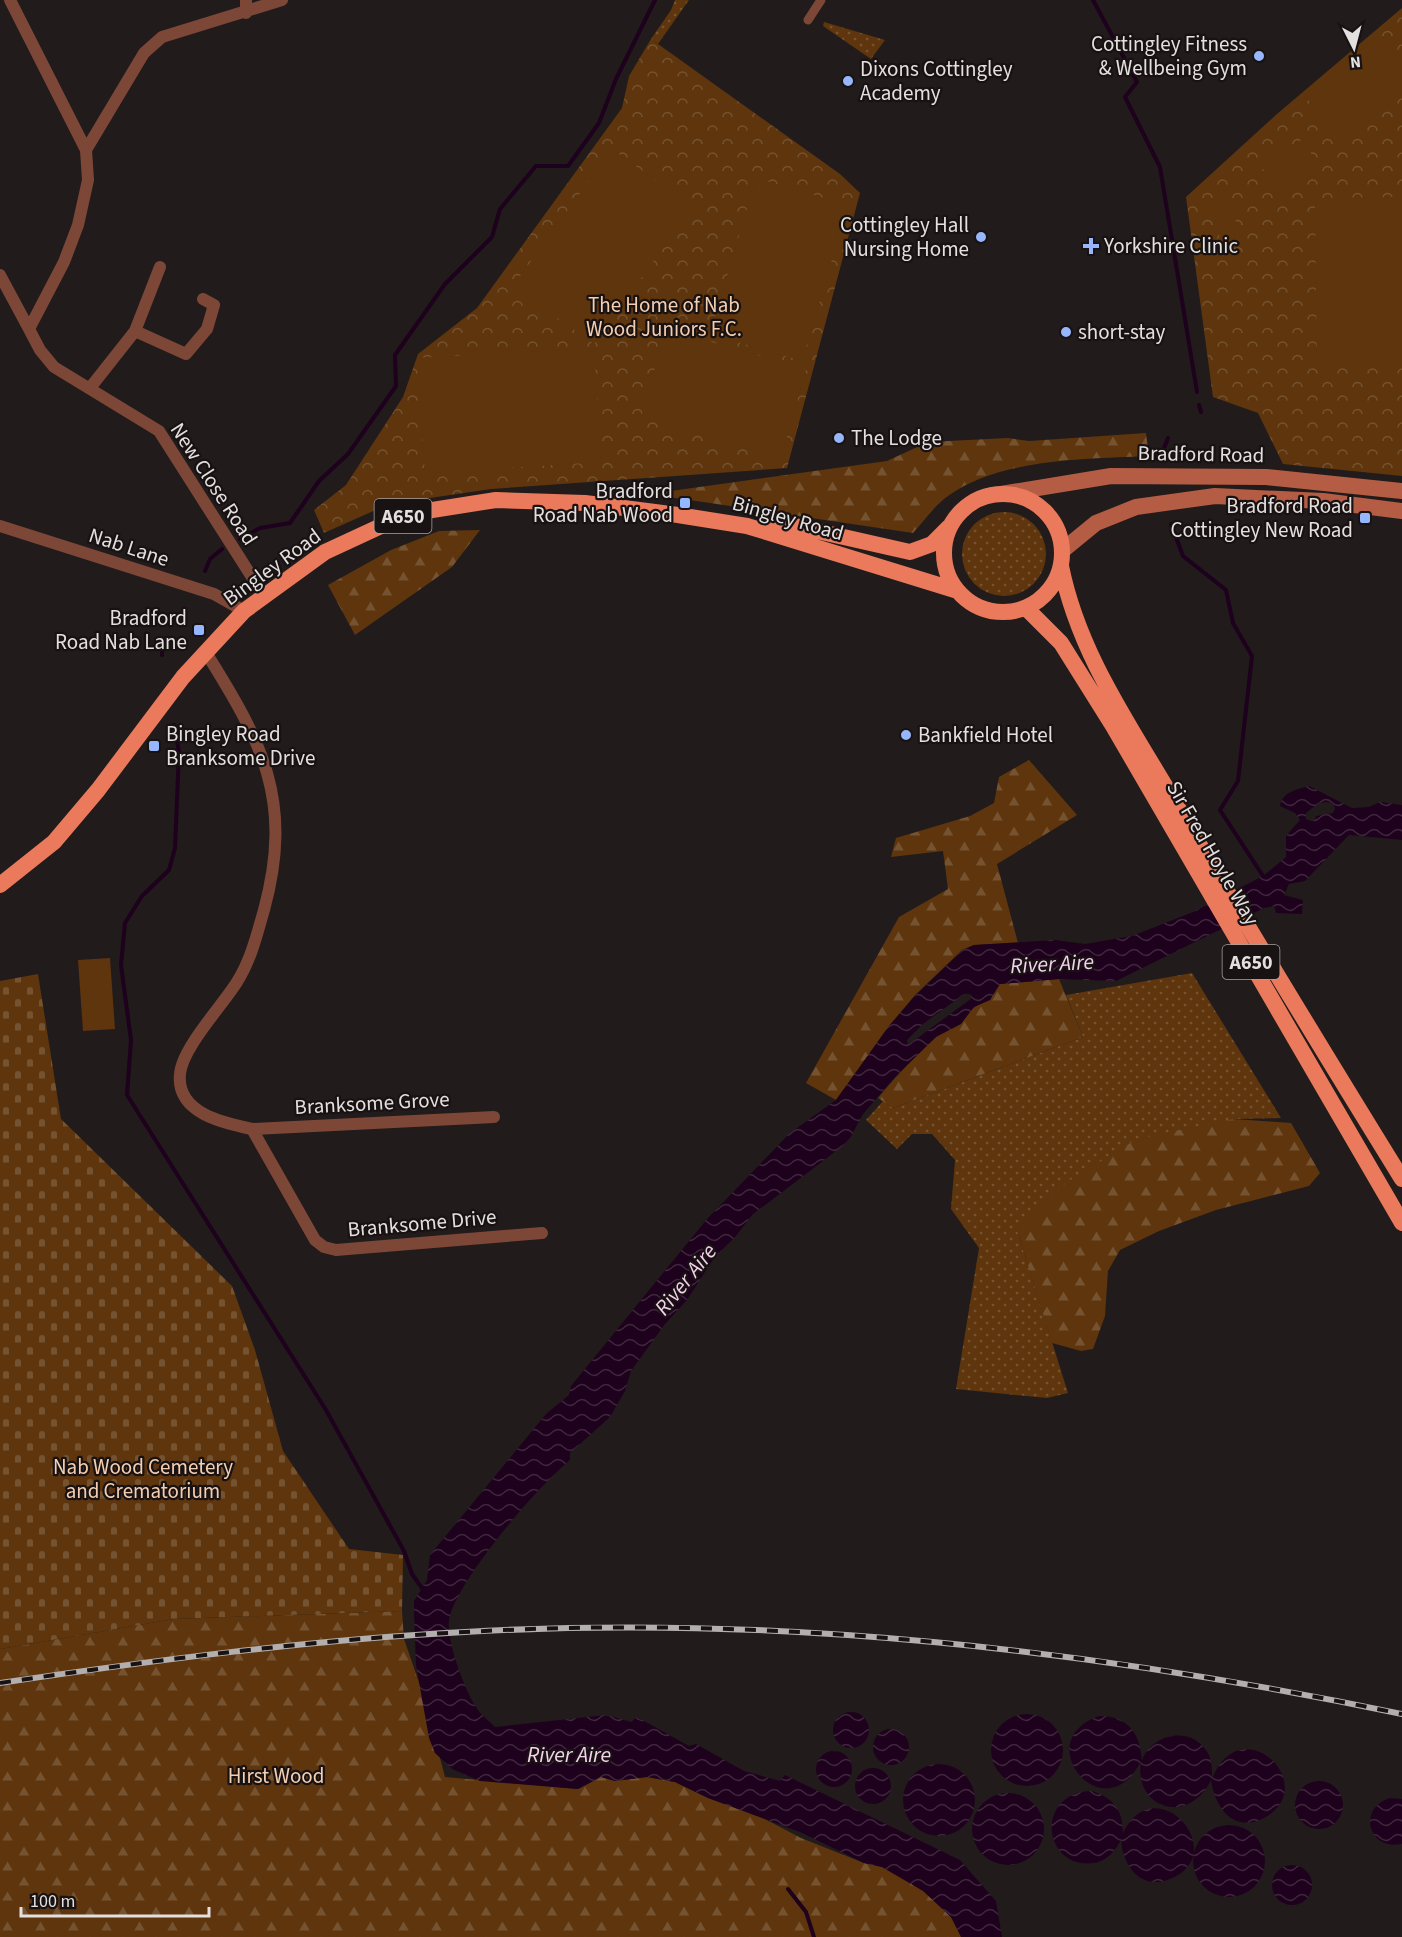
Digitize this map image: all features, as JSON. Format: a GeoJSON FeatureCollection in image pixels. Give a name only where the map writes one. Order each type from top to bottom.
{"type":"FeatureCollection","features":[{"type":"Feature","properties":{"kind":"highway","name":"A650"},"geometry":{"type":"LineString","coordinates":[[747,526],[795,526],[910,552],[932,544],[964,509],[981,498],[1001,494],[1020,496],[1038,505],[1050,516],[1059,532],[1062,558]]}},
{"type":"Feature","properties":{"kind":"highway","name":"Bingley Road"},"geometry":{"type":"LineString","coordinates":[[0,885],[54,842],[98,790],[205,651],[244,611],[325,552],[407,514],[496,500],[585,503],[747,526],[958,591]]}},
{"type":"Feature","properties":{"kind":"highway"},"geometry":{"type":"LineString","coordinates":[[952,524],[945,540],[944,558],[949,576],[958,591]]}},
{"type":"Feature","properties":{"kind":"highway"},"geometry":{"type":"LineString","coordinates":[[1026,608],[1048,591],[1062,558]]}},
{"type":"Feature","properties":{"kind":"highway","name":"Sir Fred Hoyle Way"},"geometry":{"type":"LineString","coordinates":[[1062,558],[1070,606],[1120,723],[1402,1222]]}},
{"type":"Feature","properties":{"kind":"highway","name":"A650"},"geometry":{"type":"LineString","coordinates":[[958,591],[972,603],[989,611],[1008,612],[1026,608]]}},
{"type":"Feature","properties":{"kind":"highway","name":"Sir Fred Hoyle Way"},"geometry":{"type":"LineString","coordinates":[[1026,608],[1060,643],[1120,723],[1402,1179]]}},
{"type":"Feature","properties":{"kind":"main road","name":"Bradford Road"},"geometry":{"type":"LineString","coordinates":[[1001,494],[1111,476],[1266,477],[1402,491]]}},
{"type":"Feature","properties":{"kind":"main road","name":"Bradford Road"},"geometry":{"type":"LineString","coordinates":[[1062,558],[1096,523],[1136,507],[1215,496],[1323,501],[1402,511]]}},
{"type":"Feature","properties":{"kind":"street"},"geometry":{"type":"LineString","coordinates":[[10,0],[86,150],[88,180],[78,225],[64,262],[29,329]]}},
{"type":"Feature","properties":{"kind":"street"},"geometry":{"type":"LineString","coordinates":[[86,150],[144,53],[162,37],[246,6],[282,0]]}},
{"type":"Feature","properties":{"kind":"street"},"geometry":{"type":"LineString","coordinates":[[808,20],[821,0]]}},
{"type":"Feature","properties":{"kind":"street"},"geometry":{"type":"LineString","coordinates":[[90,388],[135,331],[160,267]]}},
{"type":"Feature","properties":{"kind":"street","name":"New Close Road"},"geometry":{"type":"LineString","coordinates":[[0,274],[40,350],[54,367],[159,431],[264,596]]}},
{"type":"Feature","properties":{"kind":"street"},"geometry":{"type":"LineString","coordinates":[[135,331],[186,354],[207,329],[214,305],[202,299]]}},
{"type":"Feature","properties":{"kind":"street","name":"Nab Lane"},"geometry":{"type":"LineString","coordinates":[[0,526],[214,594],[244,611]]}},
{"type":"Feature","properties":{"kind":"street"},"geometry":{"type":"LineString","coordinates":[[205,651],[241,709],[261,758],[273,793],[277,821],[276,853],[255,944],[239,980],[186,1052],[179,1075],[183,1091],[193,1107],[222,1123],[252,1129]]}},
{"type":"Feature","properties":{"kind":"street","name":"Branksome Grove"},"geometry":{"type":"LineString","coordinates":[[252,1129],[494,1117]]}},
{"type":"Feature","properties":{"kind":"street","name":"Branksome Drive"},"geometry":{"type":"LineString","coordinates":[[252,1129],[315,1240],[324,1247],[336,1250],[542,1233]]}},
{"type":"Feature","properties":{"kind":"green space"},"geometry":{"type":"Polygon","coordinates":[[[675,0],[689,0],[658,44],[651,39],[671,10],[675,0]]]}},
{"type":"Feature","properties":{"kind":"green space"},"geometry":{"type":"Polygon","coordinates":[[[1402,8],[1402,476],[1283,464],[1258,413],[1213,397],[1186,197],[1277,114],[1402,8]]]}},
{"type":"Feature","properties":{"kind":"green space"},"geometry":{"type":"Polygon","coordinates":[[[824,22],[885,40],[871,59],[823,26],[824,22]]]}},
{"type":"Feature","properties":{"kind":"green space"},"geometry":{"type":"Polygon","coordinates":[[[1374,38],[1402,71],[1402,93],[1344,142],[1305,96],[1374,38]]]}},
{"type":"Feature","properties":{"kind":"green space","name":"The Home of Nab Wood Juniors F.C."},"geometry":{"type":"Polygon","coordinates":[[[651,39],[840,174],[860,193],[787,468],[491,489],[389,504],[324,533],[314,510],[346,485],[403,397],[418,354],[477,308],[622,108],[629,76],[651,39]]]}},
{"type":"Feature","properties":{"kind":"green space"},"geometry":{"type":"Polygon","coordinates":[[[1304,139],[1321,174],[1277,196],[1259,161],[1304,139]]]}},
{"type":"Feature","properties":{"kind":"green space"},"geometry":{"type":"Polygon","coordinates":[[[612,149],[692,207],[594,344],[513,286],[612,149]]]}},
{"type":"Feature","properties":{"kind":"green space"},"geometry":{"type":"Polygon","coordinates":[[[756,178],[848,205],[802,361],[710,334],[756,178]]]}},
{"type":"Feature","properties":{"kind":"green space"},"geometry":{"type":"Polygon","coordinates":[[[1229,195],[1240,237],[1221,242],[1210,200],[1229,195]]]}},
{"type":"Feature","properties":{"kind":"green space"},"geometry":{"type":"Polygon","coordinates":[[[1402,197],[1402,367],[1317,368],[1315,198],[1402,197]]]}},
{"type":"Feature","properties":{"kind":"green space"},"geometry":{"type":"Polygon","coordinates":[[[666,329],[806,369],[781,458],[641,418],[666,329]]]}},
{"type":"Feature","properties":{"kind":"green space"},"geometry":{"type":"Polygon","coordinates":[[[594,348],[601,462],[425,473],[418,358],[594,348]]]}},
{"type":"Feature","properties":{"kind":"green space"},"geometry":{"type":"Polygon","coordinates":[[[1146,433],[1149,456],[1072,460],[1018,467],[969,483],[934,508],[913,533],[649,494],[887,461],[928,442],[1008,438],[1029,441],[1146,433]]]}},
{"type":"Feature","properties":{"kind":"green space"},"geometry":{"type":"Polygon","coordinates":[[[1004,512],[1020,515],[1034,524],[1043,538],[1046,554],[1043,570],[1034,584],[1020,593],[1004,596],[988,593],[974,584],[965,570],[962,554],[965,538],[974,524],[988,515],[1004,512]]]}},
{"type":"Feature","properties":{"kind":"green space"},"geometry":{"type":"Polygon","coordinates":[[[480,530],[452,567],[355,635],[328,585],[391,550],[439,531],[480,530]]]}},
{"type":"Feature","properties":{"kind":"green space"},"geometry":{"type":"Polygon","coordinates":[[[1029,760],[1077,815],[997,864],[1018,943],[974,945],[962,950],[915,995],[889,1026],[836,1100],[806,1083],[899,917],[948,889],[943,851],[891,857],[896,838],[970,816],[994,803],[999,777],[1029,760]]]}},
{"type":"Feature","properties":{"kind":"green space"},"geometry":{"type":"Polygon","coordinates":[[[110,958],[115,1029],[83,1031],[78,960],[110,958]]]}},
{"type":"Feature","properties":{"kind":"green space"},"geometry":{"type":"Polygon","coordinates":[[[1192,973],[1281,1118],[1234,1119],[1017,1230],[1068,1393],[1047,1398],[956,1389],[979,1248],[951,1209],[955,1160],[932,1134],[912,1134],[897,1149],[866,1120],[883,1101],[893,1108],[1083,1037],[1066,995],[1192,973]]]}},
{"type":"Feature","properties":{"kind":"green space","name":"Nab Wood Cemetery and Crematorium"},"geometry":{"type":"Polygon","coordinates":[[[38,974],[61,1119],[232,1286],[255,1350],[283,1451],[349,1549],[403,1555],[402,1611],[174,1619],[0,1649],[0,981],[38,974]]]}},
{"type":"Feature","properties":{"kind":"green space"},"geometry":{"type":"Polygon","coordinates":[[[1059,979],[1083,1037],[893,1108],[878,1098],[930,1042],[962,1016],[990,1000],[995,988],[1000,984],[1059,979]]]}},
{"type":"Feature","properties":{"kind":"green space"},"geometry":{"type":"Polygon","coordinates":[[[1234,1119],[1291,1123],[1320,1173],[1309,1186],[1216,1210],[1159,1231],[1120,1250],[1108,1271],[1105,1316],[1093,1349],[1081,1351],[1052,1343],[1017,1230],[1067,1182],[1137,1139],[1234,1119]]]}},
{"type":"Feature","properties":{"kind":"green space","name":"Hirst Wood"},"geometry":{"type":"Polygon","coordinates":[[[402,1611],[404,1639],[423,1694],[445,1777],[578,1789],[601,1777],[615,1781],[647,1777],[675,1782],[708,1798],[761,1817],[801,1838],[864,1863],[882,1867],[923,1890],[951,1917],[962,1937],[0,1937],[0,1649],[174,1619],[402,1611]]]}},
{"type":"Feature","properties":{"kind":"water","name":"River Aire"},"geometry":{"type":"Polygon","coordinates":[[[1309,786],[1352,808],[1369,807],[1380,802],[1402,805],[1402,840],[1349,835],[1305,881],[1289,884],[1284,895],[1303,900],[1302,914],[1276,913],[1274,906],[1264,908],[1116,981],[1059,979],[1000,984],[990,1000],[974,1007],[961,1024],[936,1037],[895,1077],[863,1114],[850,1138],[840,1148],[752,1215],[736,1236],[714,1258],[687,1300],[665,1324],[631,1371],[625,1391],[610,1417],[570,1453],[570,1460],[539,1490],[500,1535],[466,1582],[449,1620],[453,1652],[467,1689],[478,1710],[495,1727],[606,1715],[631,1722],[637,1717],[689,1746],[696,1744],[744,1771],[780,1781],[785,1775],[960,1860],[996,1901],[1002,1937],[961,1937],[951,1917],[923,1891],[882,1867],[864,1863],[800,1832],[708,1798],[675,1782],[647,1777],[615,1781],[601,1777],[578,1789],[480,1781],[452,1769],[435,1753],[429,1738],[416,1665],[414,1601],[427,1580],[430,1555],[546,1414],[569,1395],[571,1386],[707,1219],[790,1133],[836,1100],[889,1026],[915,996],[963,950],[974,945],[1055,940],[1085,944],[1132,936],[1193,912],[1263,876],[1286,857],[1286,836],[1300,820],[1295,813],[1280,806],[1281,801],[1287,794],[1309,786]],[[1319,803],[1306,813],[1306,819],[1311,821],[1315,820],[1316,816],[1333,813],[1335,809],[1333,803],[1319,803]],[[964,994],[923,1024],[907,1040],[908,1045],[972,998],[969,994],[964,994]]]}},
{"type":"Feature","properties":{"kind":"water"},"geometry":{"type":"Polygon","coordinates":[[[851,1712],[864,1717],[869,1730],[864,1743],[851,1748],[838,1743],[833,1730],[838,1717],[851,1712]]]}},
{"type":"Feature","properties":{"kind":"water"},"geometry":{"type":"Polygon","coordinates":[[[1027,1714],[1047,1720],[1057,1730],[1063,1750],[1057,1770],[1047,1780],[1027,1786],[1007,1780],[997,1770],[991,1750],[997,1730],[1007,1720],[1027,1714]]]}},
{"type":"Feature","properties":{"kind":"water"},"geometry":{"type":"Polygon","coordinates":[[[1099,1716],[1118,1719],[1131,1728],[1139,1742],[1142,1760],[1155,1743],[1164,1738],[1184,1736],[1194,1739],[1209,1755],[1212,1779],[1225,1758],[1241,1750],[1257,1751],[1271,1759],[1281,1772],[1285,1788],[1280,1804],[1264,1818],[1243,1823],[1227,1815],[1221,1808],[1211,1780],[1201,1794],[1190,1803],[1177,1807],[1165,1806],[1145,1791],[1141,1777],[1141,1761],[1126,1781],[1109,1788],[1093,1785],[1080,1775],[1071,1760],[1070,1744],[1079,1728],[1099,1716]]]}},
{"type":"Feature","properties":{"kind":"water"},"geometry":{"type":"Polygon","coordinates":[[[891,1729],[904,1734],[909,1747],[904,1760],[891,1765],[878,1760],[873,1747],[878,1734],[891,1729]]]}},
{"type":"Feature","properties":{"kind":"water"},"geometry":{"type":"Polygon","coordinates":[[[834,1751],[847,1756],[852,1769],[847,1782],[834,1787],[821,1782],[816,1769],[821,1756],[834,1751]]]}},
{"type":"Feature","properties":{"kind":"water"},"geometry":{"type":"Polygon","coordinates":[[[939,1764],[959,1770],[969,1780],[975,1800],[969,1820],[959,1830],[939,1836],[919,1830],[909,1820],[903,1800],[909,1780],[919,1770],[939,1764]]]}},
{"type":"Feature","properties":{"kind":"water"},"geometry":{"type":"Polygon","coordinates":[[[873,1768],[886,1773],[891,1786],[886,1799],[873,1804],[860,1799],[855,1786],[860,1773],[873,1768]]]}},
{"type":"Feature","properties":{"kind":"water"},"geometry":{"type":"Polygon","coordinates":[[[1314,1781],[1324,1781],[1336,1788],[1343,1800],[1343,1810],[1336,1822],[1324,1829],[1314,1829],[1299,1818],[1295,1810],[1295,1800],[1306,1785],[1314,1781]]]}},
{"type":"Feature","properties":{"kind":"water"},"geometry":{"type":"Polygon","coordinates":[[[1092,1791],[1106,1797],[1116,1806],[1123,1825],[1123,1833],[1137,1815],[1153,1808],[1169,1812],[1182,1822],[1192,1836],[1194,1852],[1187,1867],[1170,1879],[1160,1882],[1142,1879],[1135,1874],[1125,1859],[1121,1840],[1110,1855],[1099,1862],[1077,1862],[1064,1855],[1055,1844],[1052,1830],[1053,1816],[1061,1804],[1073,1795],[1092,1791]]]}},
{"type":"Feature","properties":{"kind":"water"},"geometry":{"type":"Polygon","coordinates":[[[1008,1793],[1028,1799],[1038,1809],[1044,1829],[1038,1849],[1028,1859],[1008,1865],[988,1859],[978,1849],[972,1829],[978,1809],[988,1799],[1008,1793]]]}},
{"type":"Feature","properties":{"kind":"water"},"geometry":{"type":"Polygon","coordinates":[[[1390,1798],[1402,1799],[1402,1844],[1381,1841],[1371,1827],[1370,1819],[1373,1810],[1390,1798]]]}},
{"type":"Feature","properties":{"kind":"water"},"geometry":{"type":"Polygon","coordinates":[[[1229,1825],[1249,1831],[1259,1841],[1265,1861],[1259,1881],[1249,1891],[1229,1897],[1209,1891],[1199,1881],[1193,1861],[1199,1841],[1209,1831],[1229,1825]]]}},
{"type":"Feature","properties":{"kind":"water"},"geometry":{"type":"Polygon","coordinates":[[[1292,1865],[1306,1871],[1312,1885],[1306,1899],[1292,1905],[1278,1899],[1272,1885],[1278,1871],[1292,1865]]]}},
{"type":"Feature","properties":{"kind":"waterway"},"geometry":{"type":"LineString","coordinates":[[240,539],[260,528],[290,523],[319,481],[348,454],[396,386],[395,355],[445,284],[492,237],[500,209],[536,166],[568,166],[599,123],[616,79],[655,0]]}},
{"type":"Feature","properties":{"kind":"waterway"},"geometry":{"type":"LineString","coordinates":[[1093,0],[1137,82],[1125,97],[1160,167],[1197,392]]}},
{"type":"Feature","properties":{"kind":"waterway"},"geometry":{"type":"LineString","coordinates":[[1199,405],[1201,412]]}},
{"type":"Feature","properties":{"kind":"waterway"},"geometry":{"type":"LineString","coordinates":[[1161,456],[1168,438]]}},
{"type":"Feature","properties":{"kind":"waterway"},"geometry":{"type":"LineString","coordinates":[[1171,524],[1183,556],[1226,590],[1233,623],[1252,656],[1238,781],[1220,810],[1263,876]]}},
{"type":"Feature","properties":{"kind":"waterway"},"geometry":{"type":"LineString","coordinates":[[205,571],[210,559],[222,549]]}},
{"type":"Feature","properties":{"kind":"waterway"},"geometry":{"type":"LineString","coordinates":[[162,648],[162,655]]}},
{"type":"Feature","properties":{"kind":"waterway"},"geometry":{"type":"LineString","coordinates":[[174,725],[179,752],[175,848],[169,870],[142,896],[125,923],[121,965],[131,1040],[127,1095],[326,1410],[404,1551],[412,1574],[424,1591]]}},
{"type":"Feature","properties":{"kind":"waterway"},"geometry":{"type":"LineString","coordinates":[[788,1889],[806,1912],[814,1937]]}},
{"type":"Feature","properties":{"kind":"railway"},"geometry":{"type":"LineString","coordinates":[[0,1683],[116,1666],[348,1640],[465,1632],[583,1628],[701,1628],[819,1633],[936,1642],[1053,1655],[1286,1691],[1402,1714]]}},
{"type":"Feature","properties":{"kind":"place","name":"Cottingley Fitness & Wellbeing Gym"},"geometry":{"type":"Point","coordinates":[1259,56]}},
{"type":"Feature","properties":{"kind":"place","name":"Dixons Cottingley Academy"},"geometry":{"type":"Point","coordinates":[848,81]}},
{"type":"Feature","properties":{"kind":"place","name":"Cottingley Hall Nursing Home"},"geometry":{"type":"Point","coordinates":[981,237]}},
{"type":"Feature","properties":{"kind":"place","name":"Yorkshire Clinic"},"geometry":{"type":"Point","coordinates":[1091,246]}},
{"type":"Feature","properties":{"kind":"place","name":"short-stay"},"geometry":{"type":"Point","coordinates":[1066,332]}},
{"type":"Feature","properties":{"kind":"place","name":"The Lodge"},"geometry":{"type":"Point","coordinates":[839,438]}},
{"type":"Feature","properties":{"kind":"place","name":"Bradford Road Nab Wood"},"geometry":{"type":"Point","coordinates":[685,503]}},
{"type":"Feature","properties":{"kind":"place","name":"Bradford Road Cottingley New Road"},"geometry":{"type":"Point","coordinates":[1365,518]}},
{"type":"Feature","properties":{"kind":"place","name":"Bradford Road Nab Lane"},"geometry":{"type":"Point","coordinates":[199,630]}},
{"type":"Feature","properties":{"kind":"place","name":"Bankfield Hotel"},"geometry":{"type":"Point","coordinates":[906,735]}},
{"type":"Feature","properties":{"kind":"place","name":"Bingley Road Branksome Drive"},"geometry":{"type":"Point","coordinates":[154,746]}}]}
